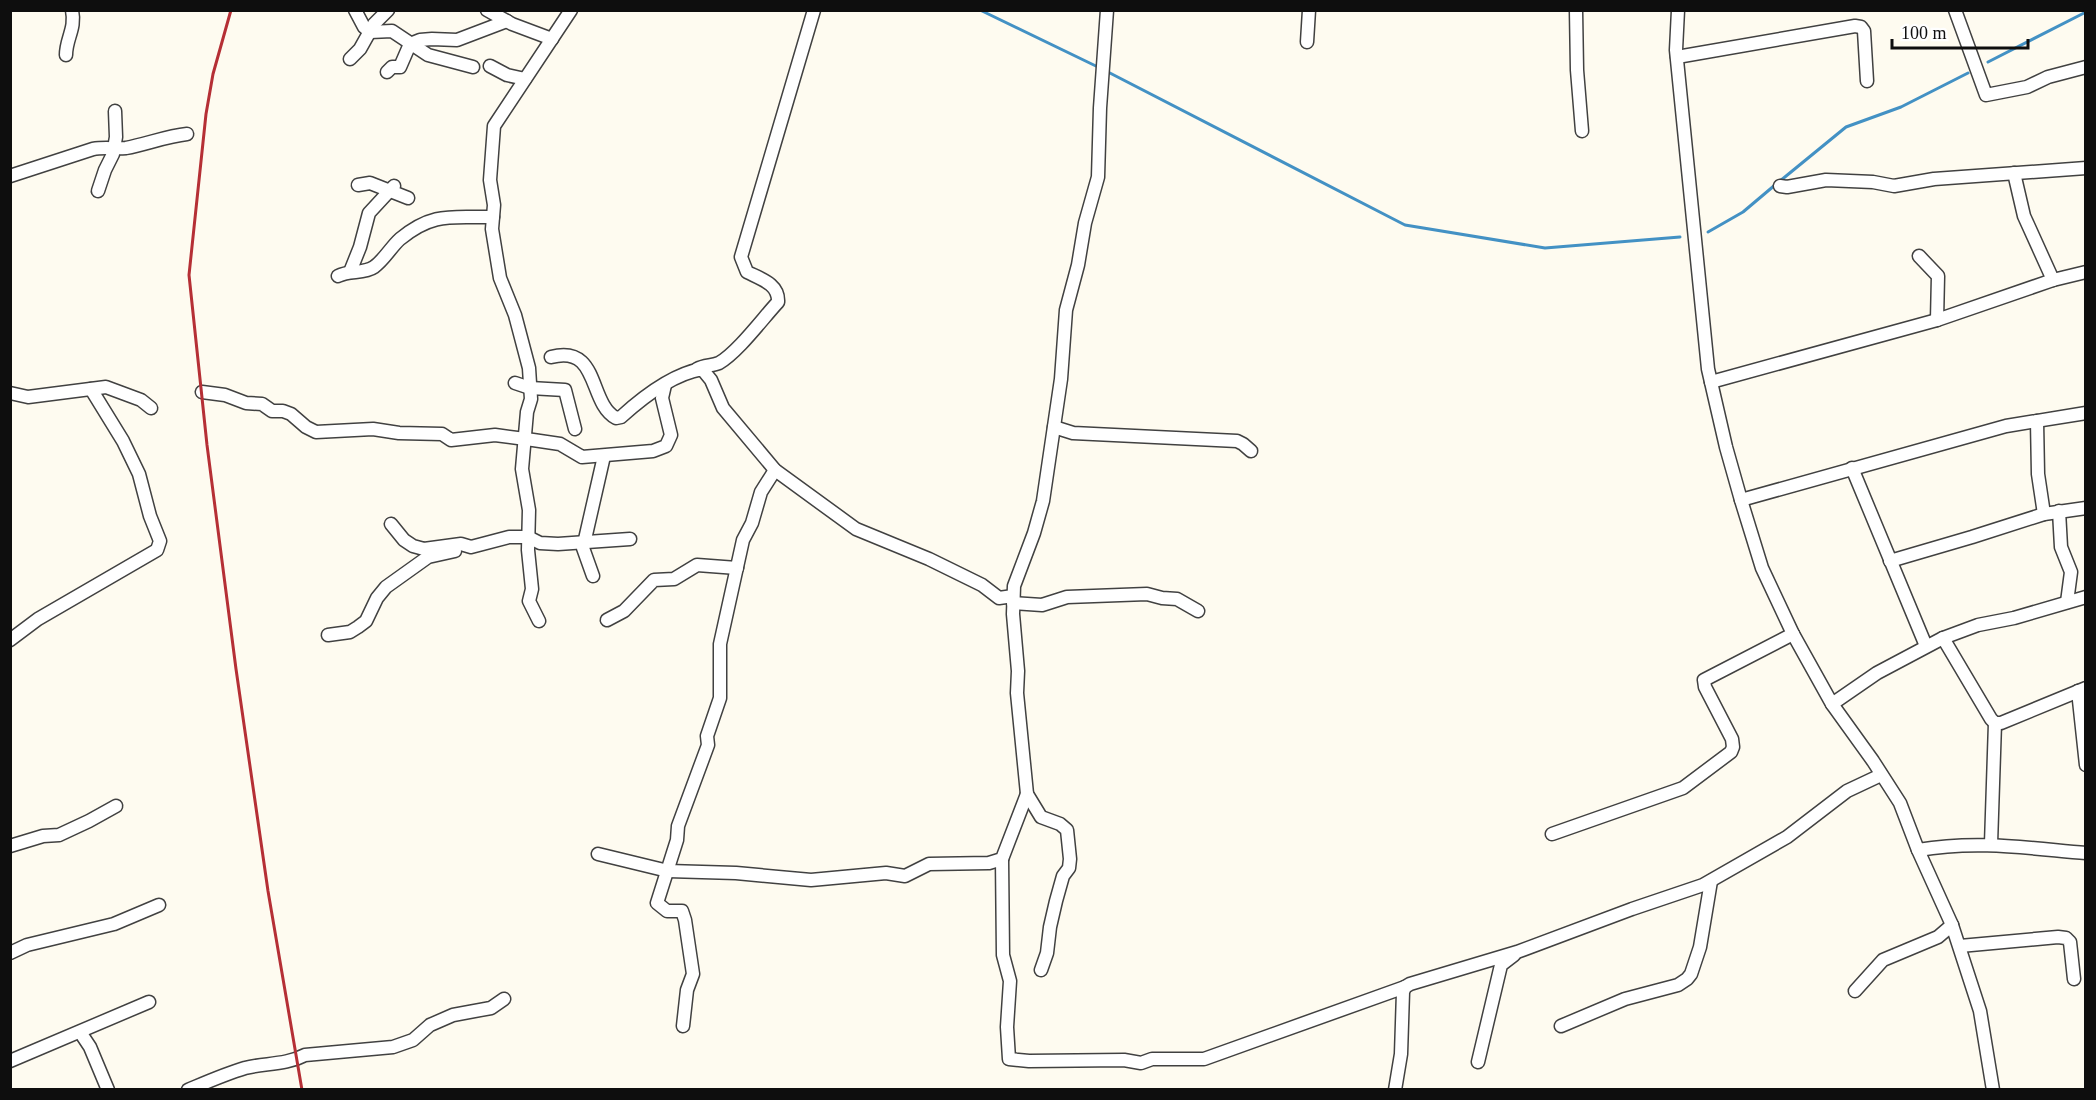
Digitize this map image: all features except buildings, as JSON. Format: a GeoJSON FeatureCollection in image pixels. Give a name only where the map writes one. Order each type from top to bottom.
{"type":"FeatureCollection","features":[{"type":"Feature","properties":{"kind":"street"},"geometry":{"type":"LineString","coordinates":[[66,55],[66,46],[73,29],[72,10]]}},
{"type":"Feature","properties":{"kind":"street"},"geometry":{"type":"LineString","coordinates":[[355,10],[364,27],[370,32],[393,31],[410,44],[434,57],[473,67]]}},
{"type":"Feature","properties":{"kind":"street"},"geometry":{"type":"LineString","coordinates":[[350,59],[360,49],[370,32],[375,15],[388,10]]}},
{"type":"Feature","properties":{"kind":"street"},"geometry":{"type":"LineString","coordinates":[[487,10],[507,21],[552,39]]}},
{"type":"Feature","properties":{"kind":"street"},"geometry":{"type":"LineString","coordinates":[[539,621],[529,602],[532,589],[528,537],[529,510],[522,469],[527,412],[531,399],[529,368],[519,329],[500,278],[492,230],[494,205],[490,180],[494,126],[571,10]]}},
{"type":"Feature","properties":{"kind":"street"},"geometry":{"type":"LineString","coordinates":[[551,357],[560,354],[569,355],[586,366],[609,413],[616,418],[621,417],[655,390],[704,366],[718,364],[734,351],[778,302],[779,294],[774,287],[747,272],[741,257],[814,10]]}},
{"type":"Feature","properties":{"kind":"street"},"geometry":{"type":"LineString","coordinates":[[1041,970],[1047,954],[1056,901],[1070,864],[1068,835],[1060,824],[1041,817],[1028,794],[1020,737],[1013,600],[1014,586],[1041,510],[1061,379],[1066,310],[1098,177],[1107,10]]}},
{"type":"Feature","properties":{"kind":"street"},"geometry":{"type":"LineString","coordinates":[[1308,42],[1309,10]]}},
{"type":"Feature","properties":{"kind":"street"},"geometry":{"type":"LineString","coordinates":[[1576,10],[1577,70],[1582,131]]}},
{"type":"Feature","properties":{"kind":"street"},"geometry":{"type":"LineString","coordinates":[[1678,10],[1677,57],[1706,349],[1726,447],[1741,500],[1765,575],[1793,634],[1832,704],[1900,803],[1960,946],[1980,1011],[1993,1089]]}},
{"type":"Feature","properties":{"kind":"street"},"geometry":{"type":"LineString","coordinates":[[1955,10],[1986,95],[2027,87],[2048,77],[2085,67]]}},
{"type":"Feature","properties":{"kind":"street"},"geometry":{"type":"LineString","coordinates":[[387,72],[393,67],[400,67],[410,44],[420,40],[457,40],[507,21]]}},
{"type":"Feature","properties":{"kind":"street"},"geometry":{"type":"LineString","coordinates":[[1677,57],[1856,26],[1862,27],[1864,31],[1867,81]]}},
{"type":"Feature","properties":{"kind":"street"},"geometry":{"type":"LineString","coordinates":[[490,66],[507,75],[525,79]]}},
{"type":"Feature","properties":{"kind":"street"},"geometry":{"type":"LineString","coordinates":[[98,190],[113,154],[116,137],[115,111]]}},
{"type":"Feature","properties":{"kind":"street"},"geometry":{"type":"LineString","coordinates":[[10,176],[93,149],[124,148],[187,134]]}},
{"type":"Feature","properties":{"kind":"street"},"geometry":{"type":"LineString","coordinates":[[1780,186],[1788,187],[1826,180],[1873,182],[1894,186],[1935,179],[2085,168]]}},
{"type":"Feature","properties":{"kind":"street"},"geometry":{"type":"LineString","coordinates":[[2014,173],[2025,216],[2053,280]]}},
{"type":"Feature","properties":{"kind":"street"},"geometry":{"type":"LineString","coordinates":[[358,185],[370,183],[392,189],[408,198]]}},
{"type":"Feature","properties":{"kind":"street"},"geometry":{"type":"LineString","coordinates":[[350,272],[360,247],[369,213],[392,189]]}},
{"type":"Feature","properties":{"kind":"street"},"geometry":{"type":"LineString","coordinates":[[338,276],[374,267],[418,226],[439,217],[493,217]]}},
{"type":"Feature","properties":{"kind":"street"},"geometry":{"type":"LineString","coordinates":[[1919,256],[1938,276],[1937,320]]}},
{"type":"Feature","properties":{"kind":"street"},"geometry":{"type":"LineString","coordinates":[[1712,382],[1937,320],[2053,280],[2085,272]]}},
{"type":"Feature","properties":{"kind":"street"},"geometry":{"type":"LineString","coordinates":[[696,370],[704,370],[723,408],[775,470],[856,529],[929,559],[982,585],[999,598],[1042,605],[1068,597],[1147,594],[1177,599],[1198,611]]}},
{"type":"Feature","properties":{"kind":"street"},"geometry":{"type":"LineString","coordinates":[[515,382],[530,387],[565,390],[575,429]]}},
{"type":"Feature","properties":{"kind":"street"},"geometry":{"type":"LineString","coordinates":[[202,392],[225,395],[246,403],[262,404],[272,411],[283,411],[316,432],[374,429],[399,433],[442,434],[451,440],[485,435],[560,444],[582,457],[653,451],[666,446],[671,435],[662,398],[666,384]]}},
{"type":"Feature","properties":{"kind":"street"},"geometry":{"type":"LineString","coordinates":[[10,393],[28,397],[106,387],[141,400],[151,408]]}},
{"type":"Feature","properties":{"kind":"street"},"geometry":{"type":"LineString","coordinates":[[10,640],[38,619],[157,550],[160,541],[150,516],[139,474],[123,441],[91,389]]}},
{"type":"Feature","properties":{"kind":"street"},"geometry":{"type":"LineString","coordinates":[[1741,500],[2006,426],[2085,412]]}},
{"type":"Feature","properties":{"kind":"street"},"geometry":{"type":"LineString","coordinates":[[2037,421],[2038,474],[2044,514]]}},
{"type":"Feature","properties":{"kind":"street"},"geometry":{"type":"LineString","coordinates":[[1054,427],[1073,433],[1237,441],[1251,451]]}},
{"type":"Feature","properties":{"kind":"street"},"geometry":{"type":"LineString","coordinates":[[593,576],[583,548],[604,456]]}},
{"type":"Feature","properties":{"kind":"street"},"geometry":{"type":"LineString","coordinates":[[1852,468],[1926,646]]}},
{"type":"Feature","properties":{"kind":"street"},"geometry":{"type":"LineString","coordinates":[[684,1026],[687,990],[693,974],[685,920],[682,911],[667,911],[657,903],[677,840],[678,826],[708,745],[707,736],[720,698],[720,644],[743,540],[752,523],[761,492],[775,470]]}},
{"type":"Feature","properties":{"kind":"street"},"geometry":{"type":"LineString","coordinates":[[1890,561],[2044,514],[2085,508]]}},
{"type":"Feature","properties":{"kind":"street"},"geometry":{"type":"LineString","coordinates":[[2059,511],[2061,547],[2071,572],[2067,602]]}},
{"type":"Feature","properties":{"kind":"street"},"geometry":{"type":"LineString","coordinates":[[391,524],[404,540],[413,546],[424,549],[461,544],[471,547]]}},
{"type":"Feature","properties":{"kind":"street"},"geometry":{"type":"LineString","coordinates":[[328,635],[350,632],[366,621],[377,598],[386,587],[429,557],[510,537],[528,537],[540,543],[630,539]]}},
{"type":"Feature","properties":{"kind":"street"},"geometry":{"type":"LineString","coordinates":[[608,620],[624,611],[654,580],[674,579],[697,565],[737,568]]}},
{"type":"Feature","properties":{"kind":"street"},"geometry":{"type":"LineString","coordinates":[[1832,704],[1877,673],[1944,638],[1978,625],[2014,618],[2085,597]]}},
{"type":"Feature","properties":{"kind":"street"},"geometry":{"type":"LineString","coordinates":[[1552,834],[1683,788],[1731,752],[1734,747],[1732,739],[1705,687],[1704,680],[1793,634]]}},
{"type":"Feature","properties":{"kind":"street"},"geometry":{"type":"LineString","coordinates":[[1944,638],[1995,723],[2001,723],[2082,690],[2085,765]]}},
{"type":"Feature","properties":{"kind":"street"},"geometry":{"type":"LineString","coordinates":[[1991,844],[1995,723]]}},
{"type":"Feature","properties":{"kind":"street"},"geometry":{"type":"LineString","coordinates":[[1028,794],[1002,859],[1003,955],[1011,981],[1007,1027],[1010,1059],[1029,1061],[1124,1059],[1141,1063],[1152,1059],[1204,1059],[1410,984],[1517,952],[1711,881],[1787,837],[1847,791],[1881,775]]}},
{"type":"Feature","properties":{"kind":"street"},"geometry":{"type":"LineString","coordinates":[[10,846],[43,836],[59,835],[116,806]]}},
{"type":"Feature","properties":{"kind":"street"},"geometry":{"type":"LineString","coordinates":[[1918,850],[1950,845],[1991,844],[2085,853]]}},
{"type":"Feature","properties":{"kind":"street"},"geometry":{"type":"LineString","coordinates":[[598,854],[668,871],[736,873],[811,880],[886,873],[905,876],[930,864],[989,863],[1002,859]]}},
{"type":"Feature","properties":{"kind":"street"},"geometry":{"type":"LineString","coordinates":[[1561,1026],[1625,999],[1678,985],[1688,979],[1700,947],[1711,881]]}},
{"type":"Feature","properties":{"kind":"street"},"geometry":{"type":"LineString","coordinates":[[10,953],[27,945],[114,924],[159,905]]}},
{"type":"Feature","properties":{"kind":"street"},"geometry":{"type":"LineString","coordinates":[[1855,991],[1883,960],[1938,937],[1952,925]]}},
{"type":"Feature","properties":{"kind":"street"},"geometry":{"type":"LineString","coordinates":[[1960,946],[2066,938],[2070,942],[2074,979]]}},
{"type":"Feature","properties":{"kind":"street"},"geometry":{"type":"LineString","coordinates":[[1478,1062],[1502,965],[1517,952]]}},
{"type":"Feature","properties":{"kind":"street"},"geometry":{"type":"LineString","coordinates":[[1395,1089],[1401,1054],[1405,987]]}},
{"type":"Feature","properties":{"kind":"street"},"geometry":{"type":"LineString","coordinates":[[188,1089],[229,1073],[297,1059],[305,1055],[393,1047],[413,1040],[430,1025],[453,1015],[491,1008],[504,999]]}},
{"type":"Feature","properties":{"kind":"street"},"geometry":{"type":"LineString","coordinates":[[10,1061],[150,1002]]}},
{"type":"Feature","properties":{"kind":"street"},"geometry":{"type":"LineString","coordinates":[[80,1032],[90,1047],[108,1089]]}},
{"type":"Feature","properties":{"kind":"waterway"},"geometry":{"type":"LineString","coordinates":[[980,10],[1100,68]]}},
{"type":"Feature","properties":{"kind":"waterway"},"geometry":{"type":"LineString","coordinates":[[1988,62],[2086,12]]}},
{"type":"Feature","properties":{"kind":"waterway"},"geometry":{"type":"LineString","coordinates":[[1106,71],[1405,225],[1545,248],[1680,237]]}},
{"type":"Feature","properties":{"kind":"waterway"},"geometry":{"type":"LineString","coordinates":[[1780,181],[1846,127],[1901,107],[1968,73]]}},
{"type":"Feature","properties":{"kind":"waterway"},"geometry":{"type":"LineString","coordinates":[[1708,232],[1743,212],[1775,185]]}},
{"type":"Feature","properties":{"kind":"railway"},"geometry":{"type":"LineString","coordinates":[[231,10],[213,74],[206,114],[189,275],[207,445],[236,669],[268,891],[302,1090]]}}]}
